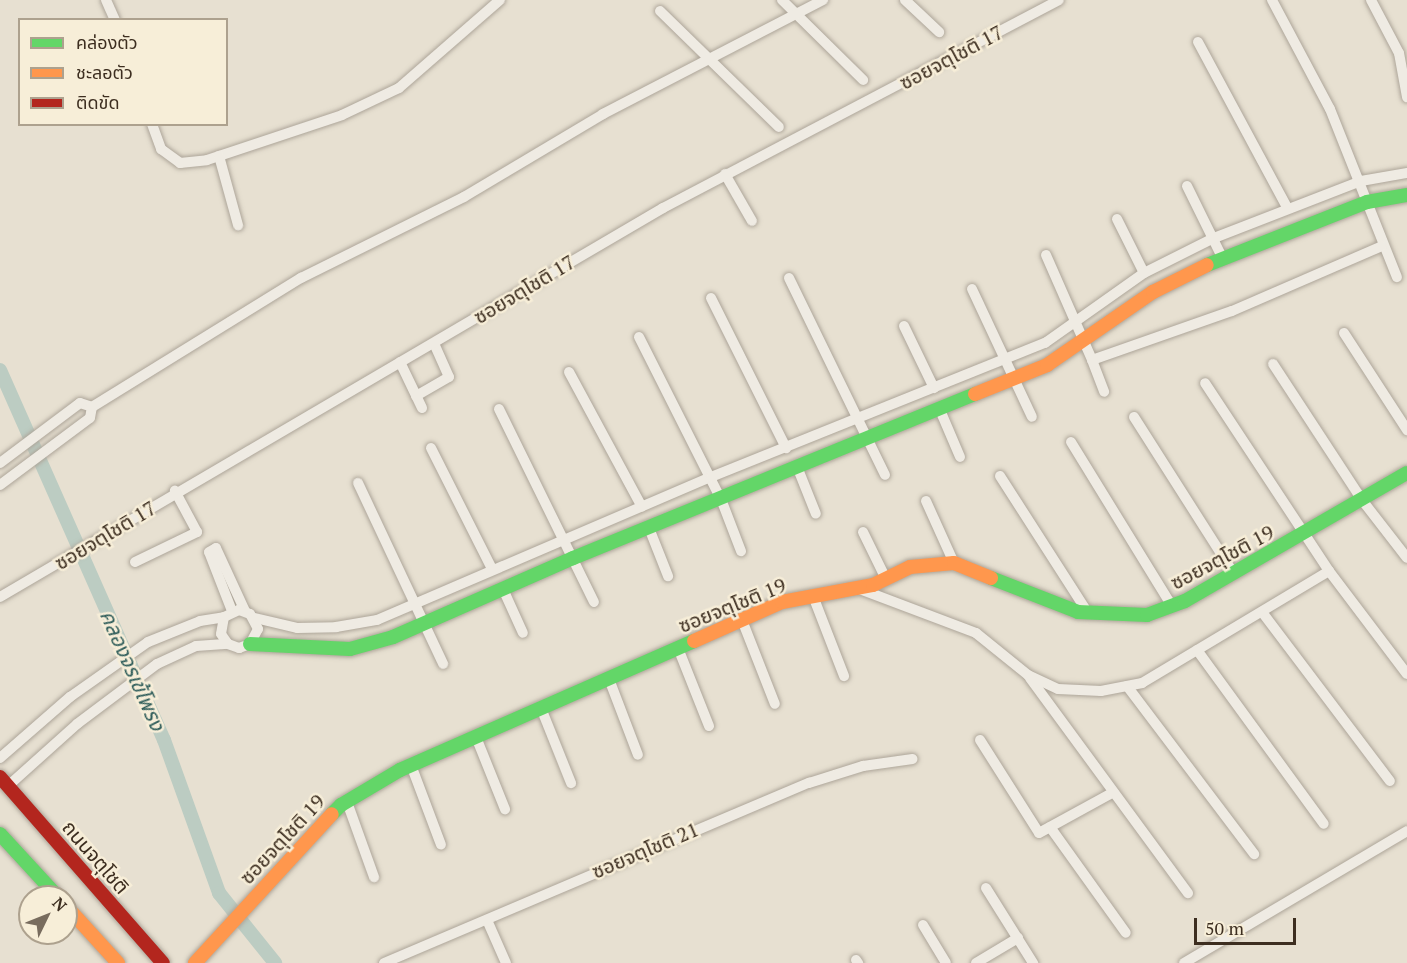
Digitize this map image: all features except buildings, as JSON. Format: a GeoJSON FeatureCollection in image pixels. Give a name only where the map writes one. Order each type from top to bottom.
{"type":"FeatureCollection","features":[{"type":"Feature","properties":{"kind":"main road"},"geometry":{"type":"LineString","coordinates":[[250,644],[350,649],[423,624],[573,558],[798,469],[1047,365],[1085,341],[1153,291],[1222,257],[1367,202],[1407,195]]}},
{"type":"Feature","properties":{"kind":"main road","name":"ซอยจตุโชติ 19"},"geometry":{"type":"LineString","coordinates":[[195,963],[258,892],[346,802],[411,765],[782,602],[857,588],[886,579],[910,567],[954,563],[1006,581],[1048,603],[1088,613],[1147,615],[1172,606],[1304,536],[1407,473]]}},
{"type":"Feature","properties":{"kind":"main road","name":"ถนนจตุโชติ"},"geometry":{"type":"LineString","coordinates":[[4,782],[163,963]]}},
{"type":"Feature","properties":{"kind":"main road"},"geometry":{"type":"LineString","coordinates":[[0,834],[47,885]]}},
{"type":"Feature","properties":{"kind":"main road"},"geometry":{"type":"LineString","coordinates":[[78,919],[118,963]]}},
{"type":"Feature","properties":{"kind":"street"},"geometry":{"type":"LineString","coordinates":[[106,0],[114,18]]}},
{"type":"Feature","properties":{"kind":"street"},"geometry":{"type":"LineString","coordinates":[[153,126],[161,149],[180,163],[219,156],[342,115],[399,88],[500,0]]}},
{"type":"Feature","properties":{"kind":"street"},"geometry":{"type":"LineString","coordinates":[[782,0],[863,80]]}},
{"type":"Feature","properties":{"kind":"street"},"geometry":{"type":"LineString","coordinates":[[4,482],[90,418],[92,407],[300,278],[483,187],[603,114],[794,12],[823,0]]}},
{"type":"Feature","properties":{"kind":"street"},"geometry":{"type":"LineString","coordinates":[[905,0],[939,32]]}},
{"type":"Feature","properties":{"kind":"street","name":"ซอยจตุโชติ 17"},"geometry":{"type":"LineString","coordinates":[[0,597],[98,540],[175,491],[725,174],[1059,0]]}},
{"type":"Feature","properties":{"kind":"street"},"geometry":{"type":"LineString","coordinates":[[1272,0],[1330,109],[1361,181],[1382,246],[1397,277]]}},
{"type":"Feature","properties":{"kind":"street"},"geometry":{"type":"LineString","coordinates":[[1371,0],[1399,53],[1407,97]]}},
{"type":"Feature","properties":{"kind":"street"},"geometry":{"type":"LineString","coordinates":[[660,11],[779,127]]}},
{"type":"Feature","properties":{"kind":"street"},"geometry":{"type":"LineString","coordinates":[[1198,42],[1287,207]]}},
{"type":"Feature","properties":{"kind":"street"},"geometry":{"type":"LineString","coordinates":[[219,156],[238,225]]}},
{"type":"Feature","properties":{"kind":"street"},"geometry":{"type":"LineString","coordinates":[[228,644],[221,634],[228,614],[209,552],[216,548],[245,611],[255,618],[297,628],[336,627],[377,620],[711,477],[1045,343],[1144,273],[1214,238],[1287,207],[1361,181],[1407,173]]}},
{"type":"Feature","properties":{"kind":"street"},"geometry":{"type":"LineString","coordinates":[[725,174],[752,221]]}},
{"type":"Feature","properties":{"kind":"street"},"geometry":{"type":"LineString","coordinates":[[1187,186],[1222,257]]}},
{"type":"Feature","properties":{"kind":"street"},"geometry":{"type":"LineString","coordinates":[[1117,219],[1144,273]]}},
{"type":"Feature","properties":{"kind":"street"},"geometry":{"type":"LineString","coordinates":[[1092,360],[1232,311],[1382,246]]}},
{"type":"Feature","properties":{"kind":"street"},"geometry":{"type":"LineString","coordinates":[[1046,255],[1085,341],[1104,392]]}},
{"type":"Feature","properties":{"kind":"street"},"geometry":{"type":"LineString","coordinates":[[789,278],[860,418],[885,475]]}},
{"type":"Feature","properties":{"kind":"street"},"geometry":{"type":"LineString","coordinates":[[972,289],[1006,357],[1032,417]]}},
{"type":"Feature","properties":{"kind":"street"},"geometry":{"type":"LineString","coordinates":[[711,298],[786,448]]}},
{"type":"Feature","properties":{"kind":"street"},"geometry":{"type":"LineString","coordinates":[[904,326],[934,388]]}},
{"type":"Feature","properties":{"kind":"street"},"geometry":{"type":"LineString","coordinates":[[1344,333],[1407,430]]}},
{"type":"Feature","properties":{"kind":"street"},"geometry":{"type":"LineString","coordinates":[[639,337],[711,477],[741,551]]}},
{"type":"Feature","properties":{"kind":"street"},"geometry":{"type":"LineString","coordinates":[[417,396],[449,377],[434,343]]}},
{"type":"Feature","properties":{"kind":"street"},"geometry":{"type":"LineString","coordinates":[[400,362],[422,408]]}},
{"type":"Feature","properties":{"kind":"street"},"geometry":{"type":"LineString","coordinates":[[1273,364],[1362,500],[1407,558]]}},
{"type":"Feature","properties":{"kind":"street"},"geometry":{"type":"LineString","coordinates":[[569,372],[642,507]]}},
{"type":"Feature","properties":{"kind":"street"},"geometry":{"type":"LineString","coordinates":[[1205,383],[1304,536],[1407,674]]}},
{"type":"Feature","properties":{"kind":"street"},"geometry":{"type":"LineString","coordinates":[[0,463],[80,403],[92,407]]}},
{"type":"Feature","properties":{"kind":"street"},"geometry":{"type":"LineString","coordinates":[[499,409],[594,602]]}},
{"type":"Feature","properties":{"kind":"street"},"geometry":{"type":"LineString","coordinates":[[940,410],[960,457]]}},
{"type":"Feature","properties":{"kind":"street"},"geometry":{"type":"LineString","coordinates":[[1134,417],[1234,574]]}},
{"type":"Feature","properties":{"kind":"street"},"geometry":{"type":"LineString","coordinates":[[1071,442],[1172,606]]}},
{"type":"Feature","properties":{"kind":"street"},"geometry":{"type":"LineString","coordinates":[[431,448],[492,569]]}},
{"type":"Feature","properties":{"kind":"street"},"geometry":{"type":"LineString","coordinates":[[798,469],[816,514]]}},
{"type":"Feature","properties":{"kind":"street"},"geometry":{"type":"LineString","coordinates":[[1000,476],[1088,613]]}},
{"type":"Feature","properties":{"kind":"street"},"geometry":{"type":"LineString","coordinates":[[358,483],[443,664]]}},
{"type":"Feature","properties":{"kind":"street"},"geometry":{"type":"LineString","coordinates":[[135,562],[197,532],[175,491]]}},
{"type":"Feature","properties":{"kind":"street"},"geometry":{"type":"LineString","coordinates":[[926,501],[954,563]]}},
{"type":"Feature","properties":{"kind":"street"},"geometry":{"type":"LineString","coordinates":[[649,528],[668,576]]}},
{"type":"Feature","properties":{"kind":"street"},"geometry":{"type":"LineString","coordinates":[[863,532],[886,579]]}},
{"type":"Feature","properties":{"kind":"street"},"geometry":{"type":"LineString","coordinates":[[857,588],[976,633],[1028,675],[1058,689],[1101,691],[1142,683],[1329,571]]}},
{"type":"Feature","properties":{"kind":"street"},"geometry":{"type":"LineString","coordinates":[[504,589],[523,633]]}},
{"type":"Feature","properties":{"kind":"street"},"geometry":{"type":"LineString","coordinates":[[813,596],[844,676]]}},
{"type":"Feature","properties":{"kind":"street"},"geometry":{"type":"LineString","coordinates":[[0,758],[101,675],[141,647],[200,621],[245,611]]}},
{"type":"Feature","properties":{"kind":"street"},"geometry":{"type":"LineString","coordinates":[[1262,612],[1390,781]]}},
{"type":"Feature","properties":{"kind":"street"},"geometry":{"type":"LineString","coordinates":[[4,782],[150,669],[196,646],[228,644],[239,648],[250,644],[258,629],[255,618]]}},
{"type":"Feature","properties":{"kind":"street"},"geometry":{"type":"LineString","coordinates":[[742,620],[775,704]]}},
{"type":"Feature","properties":{"kind":"street"},"geometry":{"type":"LineString","coordinates":[[678,648],[709,726]]}},
{"type":"Feature","properties":{"kind":"street"},"geometry":{"type":"LineString","coordinates":[[1197,650],[1324,824]]}},
{"type":"Feature","properties":{"kind":"street"},"geometry":{"type":"LineString","coordinates":[[1028,675],[1188,893]]}},
{"type":"Feature","properties":{"kind":"street"},"geometry":{"type":"LineString","coordinates":[[609,679],[638,755]]}},
{"type":"Feature","properties":{"kind":"street"},"geometry":{"type":"LineString","coordinates":[[1127,686],[1254,854]]}},
{"type":"Feature","properties":{"kind":"street"},"geometry":{"type":"LineString","coordinates":[[541,708],[572,783]]}},
{"type":"Feature","properties":{"kind":"street"},"geometry":{"type":"LineString","coordinates":[[476,737],[505,809]]}},
{"type":"Feature","properties":{"kind":"street"},"geometry":{"type":"LineString","coordinates":[[980,740],[1040,833],[1114,792]]}},
{"type":"Feature","properties":{"kind":"street","name":"ซอยจตุโชติ 21"},"geometry":{"type":"LineString","coordinates":[[384,963],[809,783],[863,766],[914,759]]}},
{"type":"Feature","properties":{"kind":"street"},"geometry":{"type":"LineString","coordinates":[[411,765],[441,845]]}},
{"type":"Feature","properties":{"kind":"street"},"geometry":{"type":"LineString","coordinates":[[346,802],[374,877]]}},
{"type":"Feature","properties":{"kind":"street"},"geometry":{"type":"LineString","coordinates":[[1050,827],[1126,933]]}},
{"type":"Feature","properties":{"kind":"street"},"geometry":{"type":"LineString","coordinates":[[1184,963],[1407,831]]}},
{"type":"Feature","properties":{"kind":"street"},"geometry":{"type":"LineString","coordinates":[[986,888],[1033,963]]}},
{"type":"Feature","properties":{"kind":"street"},"geometry":{"type":"LineString","coordinates":[[487,920],[506,963]]}},
{"type":"Feature","properties":{"kind":"street"},"geometry":{"type":"LineString","coordinates":[[923,925],[946,963]]}},
{"type":"Feature","properties":{"kind":"street"},"geometry":{"type":"LineString","coordinates":[[976,963],[1018,938]]}},
{"type":"Feature","properties":{"kind":"waterway","name":"คลองจรเข้โพรง"},"geometry":{"type":"LineString","coordinates":[[0,370],[164,740],[219,893],[275,963]]}},
{"type":"Feature","properties":{"kind":"traffic: fast"},"geometry":{"type":"LineString","coordinates":[[1207,265],[1367,202],[1407,195]]}},
{"type":"Feature","properties":{"kind":"traffic: fast"},"geometry":{"type":"LineString","coordinates":[[250,644],[350,649],[393,637],[573,558],[975,394]]}},
{"type":"Feature","properties":{"kind":"traffic: fast"},"geometry":{"type":"LineString","coordinates":[[991,578],[1078,612],[1147,615],[1185,601],[1407,473]]}},
{"type":"Feature","properties":{"kind":"traffic: fast"},"geometry":{"type":"LineString","coordinates":[[332,814],[341,805],[400,770],[694,641]]}},
{"type":"Feature","properties":{"kind":"traffic: fast"},"geometry":{"type":"LineString","coordinates":[[0,834],[47,885]]}},
{"type":"Feature","properties":{"kind":"traffic: slow"},"geometry":{"type":"LineString","coordinates":[[975,394],[1047,365],[1153,292],[1207,265]]}},
{"type":"Feature","properties":{"kind":"traffic: slow"},"geometry":{"type":"LineString","coordinates":[[694,641],[782,602],[873,585],[910,567],[954,563],[991,578]]}},
{"type":"Feature","properties":{"kind":"traffic: slow"},"geometry":{"type":"LineString","coordinates":[[195,963],[332,814]]}},
{"type":"Feature","properties":{"kind":"traffic: slow"},"geometry":{"type":"LineString","coordinates":[[78,919],[118,963]]}},
{"type":"Feature","properties":{"kind":"traffic: jam"},"geometry":{"type":"LineString","coordinates":[[0,777],[163,963]]}}]}
